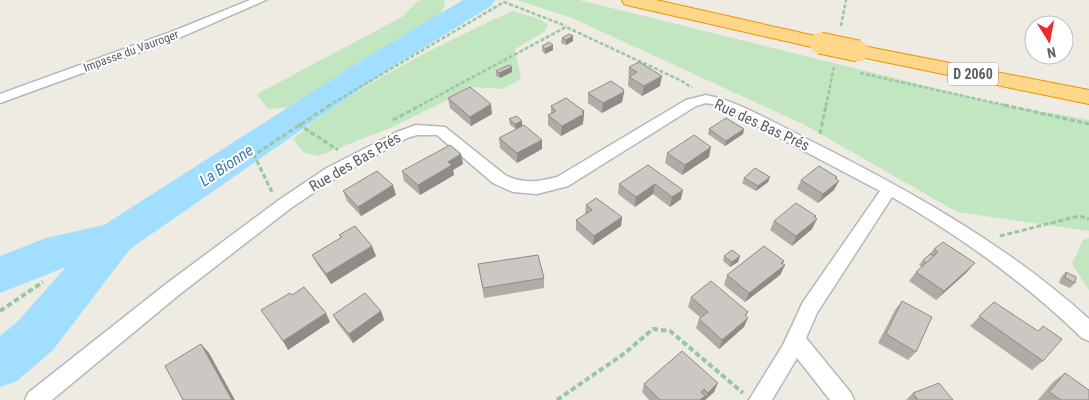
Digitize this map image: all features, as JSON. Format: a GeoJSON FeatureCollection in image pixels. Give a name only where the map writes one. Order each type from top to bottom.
{"type":"FeatureCollection","features":[{"type":"Feature","properties":{"kind":"highway","name":"D 2060"},"geometry":{"type":"LineString","coordinates":[[632,0],[1089,96]]}},
{"type":"Feature","properties":{"kind":"highway","name":"D 2060"},"geometry":{"type":"LineString","coordinates":[[688,0],[842,44],[1089,82]]}},
{"type":"Feature","properties":{"kind":"street","name":"Impasse du Vauroger"},"geometry":{"type":"LineString","coordinates":[[0,99],[175,35],[260,0]]}},
{"type":"Feature","properties":{"kind":"street","name":"Rue des Bas Prés"},"geometry":{"type":"LineString","coordinates":[[36,400],[173,289],[280,208],[331,173],[402,135],[416,130],[434,129],[448,135],[499,179],[513,186],[537,188],[562,182],[691,103],[706,99],[721,102],[809,146],[977,242],[1034,283],[1089,332]]}},
{"type":"Feature","properties":{"kind":"street"},"geometry":{"type":"LineString","coordinates":[[760,400],[796,341],[810,308],[889,190]]}},
{"type":"Feature","properties":{"kind":"street"},"geometry":{"type":"LineString","coordinates":[[796,341],[843,400]]}},
{"type":"Feature","properties":{"kind":"path"},"geometry":{"type":"LineString","coordinates":[[846,0],[842,44],[1089,124]]}},
{"type":"Feature","properties":{"kind":"path"},"geometry":{"type":"LineString","coordinates":[[280,208],[254,155],[298,124],[504,2],[566,27],[682,80],[706,99]]}},
{"type":"Feature","properties":{"kind":"path"},"geometry":{"type":"LineString","coordinates":[[391,121],[566,27]]}},
{"type":"Feature","properties":{"kind":"path"},"geometry":{"type":"LineString","coordinates":[[809,146],[817,142],[836,58]]}},
{"type":"Feature","properties":{"kind":"path"},"geometry":{"type":"LineString","coordinates":[[834,67],[844,69]]}},
{"type":"Feature","properties":{"kind":"path"},"geometry":{"type":"LineString","coordinates":[[298,124],[338,150],[331,173]]}},
{"type":"Feature","properties":{"kind":"path"},"geometry":{"type":"LineString","coordinates":[[977,242],[1079,216],[1089,219]]}},
{"type":"Feature","properties":{"kind":"path"},"geometry":{"type":"LineString","coordinates":[[0,311],[43,282]]}},
{"type":"Feature","properties":{"kind":"path"},"geometry":{"type":"LineString","coordinates":[[557,400],[625,353],[653,330],[670,331],[751,400]]}},
{"type":"Feature","properties":{"kind":"green space"},"geometry":{"type":"Polygon","coordinates":[[[421,0],[444,0],[445,5],[438,18],[294,107],[268,109],[257,94],[402,17],[421,0]]]}},
{"type":"Feature","properties":{"kind":"green space"},"geometry":{"type":"Polygon","coordinates":[[[517,0],[579,0],[995,103],[1089,120],[1089,231],[957,212],[805,125],[572,18],[517,0]]]}},
{"type":"Feature","properties":{"kind":"green space"},"geometry":{"type":"Polygon","coordinates":[[[512,11],[534,17],[548,24],[545,31],[515,49],[521,79],[502,89],[474,87],[390,128],[318,156],[303,152],[293,139],[317,119],[370,84],[455,38],[512,11]]]}},
{"type":"Feature","properties":{"kind":"green space"},"geometry":{"type":"Polygon","coordinates":[[[1089,238],[1089,290],[1072,264],[1083,240],[1089,238]]]}},
{"type":"Feature","properties":{"kind":"building"},"geometry":{"type":"Polygon","coordinates":[[[569,34],[573,36],[566,40],[562,38],[569,34]]]}},
{"type":"Feature","properties":{"kind":"building"},"geometry":{"type":"Polygon","coordinates":[[[549,42],[553,45],[545,49],[542,46],[549,42]]]}},
{"type":"Feature","properties":{"kind":"building"},"geometry":{"type":"Polygon","coordinates":[[[639,62],[662,76],[644,86],[629,77],[637,72],[629,67],[639,62]]]}},
{"type":"Feature","properties":{"kind":"building"},"geometry":{"type":"Polygon","coordinates":[[[509,65],[512,67],[499,73],[496,71],[509,65]]]}},
{"type":"Feature","properties":{"kind":"building"},"geometry":{"type":"Polygon","coordinates":[[[611,81],[623,89],[624,92],[603,103],[588,93],[611,81]]]}},
{"type":"Feature","properties":{"kind":"building"},"geometry":{"type":"Polygon","coordinates":[[[470,87],[491,104],[470,117],[448,98],[470,87]]]}},
{"type":"Feature","properties":{"kind":"building"},"geometry":{"type":"Polygon","coordinates":[[[566,98],[584,111],[582,112],[584,114],[562,126],[548,115],[556,111],[551,106],[566,98]]]}},
{"type":"Feature","properties":{"kind":"building"},"geometry":{"type":"Polygon","coordinates":[[[517,116],[522,121],[515,124],[509,119],[517,116]]]}},
{"type":"Feature","properties":{"kind":"building"},"geometry":{"type":"Polygon","coordinates":[[[726,118],[744,129],[726,141],[709,129],[726,118]]]}},
{"type":"Feature","properties":{"kind":"building"},"geometry":{"type":"Polygon","coordinates":[[[524,125],[542,140],[517,153],[499,138],[524,125]]]}},
{"type":"Feature","properties":{"kind":"building"},"geometry":{"type":"Polygon","coordinates":[[[694,135],[711,147],[685,165],[667,153],[694,135]]]}},
{"type":"Feature","properties":{"kind":"building"},"geometry":{"type":"Polygon","coordinates":[[[450,145],[461,154],[448,162],[452,165],[418,185],[402,171],[450,145]]]}},
{"type":"Feature","properties":{"kind":"building"},"geometry":{"type":"Polygon","coordinates":[[[648,165],[683,190],[672,197],[655,184],[636,197],[619,184],[648,165]]]}},
{"type":"Feature","properties":{"kind":"building"},"geometry":{"type":"Polygon","coordinates":[[[819,166],[837,177],[835,178],[839,181],[823,194],[801,180],[819,166]]]}},
{"type":"Feature","properties":{"kind":"building"},"geometry":{"type":"Polygon","coordinates":[[[755,168],[770,177],[758,186],[744,178],[755,168]]]}},
{"type":"Feature","properties":{"kind":"building"},"geometry":{"type":"Polygon","coordinates":[[[377,171],[393,185],[358,207],[343,191],[377,171]]]}},
{"type":"Feature","properties":{"kind":"building"},"geometry":{"type":"Polygon","coordinates":[[[596,198],[622,217],[594,236],[576,220],[592,210],[586,205],[596,198]]]}},
{"type":"Feature","properties":{"kind":"building"},"geometry":{"type":"Polygon","coordinates":[[[796,203],[816,216],[814,217],[817,219],[796,236],[774,221],[796,203]]]}},
{"type":"Feature","properties":{"kind":"building"},"geometry":{"type":"Polygon","coordinates":[[[355,226],[372,246],[326,274],[312,255],[342,237],[339,235],[355,226]]]}},
{"type":"Feature","properties":{"kind":"building"},"geometry":{"type":"Polygon","coordinates":[[[943,242],[975,263],[944,291],[916,272],[938,252],[934,249],[943,242]]]}},
{"type":"Feature","properties":{"kind":"building"},"geometry":{"type":"Polygon","coordinates":[[[764,246],[784,261],[781,263],[785,265],[749,293],[727,275],[764,246]]]}},
{"type":"Feature","properties":{"kind":"building"},"geometry":{"type":"Polygon","coordinates":[[[732,250],[740,256],[732,262],[724,256],[732,250]]]}},
{"type":"Feature","properties":{"kind":"building"},"geometry":{"type":"Polygon","coordinates":[[[930,254],[934,256],[926,263],[923,260],[930,254]]]}},
{"type":"Feature","properties":{"kind":"building"},"geometry":{"type":"Polygon","coordinates":[[[538,255],[544,278],[483,288],[478,264],[538,255]]]}},
{"type":"Feature","properties":{"kind":"building"},"geometry":{"type":"Polygon","coordinates":[[[1066,272],[1076,277],[1075,283],[1065,278],[1066,272]]]}},
{"type":"Feature","properties":{"kind":"building"},"geometry":{"type":"Polygon","coordinates":[[[711,281],[748,312],[745,315],[748,318],[722,340],[699,319],[708,312],[691,297],[711,281]]]}},
{"type":"Feature","properties":{"kind":"building"},"geometry":{"type":"Polygon","coordinates":[[[304,287],[326,313],[283,341],[261,310],[304,287]]]}},
{"type":"Feature","properties":{"kind":"building"},"geometry":{"type":"Polygon","coordinates":[[[365,293],[381,311],[349,334],[333,315],[365,293]]]}},
{"type":"Feature","properties":{"kind":"building"},"geometry":{"type":"Polygon","coordinates":[[[902,301],[932,317],[916,352],[886,334],[902,301]]]}},
{"type":"Feature","properties":{"kind":"building"},"geometry":{"type":"Polygon","coordinates":[[[994,302],[1038,331],[1043,326],[1062,339],[1043,361],[979,316],[994,302]]]}},
{"type":"Feature","properties":{"kind":"building"},"geometry":{"type":"Polygon","coordinates":[[[201,344],[232,400],[183,400],[165,366],[201,344]]]}},
{"type":"Feature","properties":{"kind":"building"},"geometry":{"type":"Polygon","coordinates":[[[682,351],[718,383],[708,393],[704,389],[701,392],[705,396],[700,400],[660,400],[644,384],[682,351]]]}},
{"type":"Feature","properties":{"kind":"building"},"geometry":{"type":"Polygon","coordinates":[[[1065,373],[1089,390],[1089,400],[1061,400],[1049,392],[1065,373]]]}},
{"type":"Feature","properties":{"kind":"building"},"geometry":{"type":"Polygon","coordinates":[[[939,383],[953,400],[918,400],[913,393],[939,383]]]}},
{"type":"Feature","properties":{"kind":"waterway","name":"La Bionne"},"geometry":{"type":"LineString","coordinates":[[115,238],[381,61],[482,0]]}},
{"type":"Feature","properties":{"kind":"waterway"},"geometry":{"type":"LineString","coordinates":[[0,275],[46,255],[115,238]]}},
{"type":"Feature","properties":{"kind":"waterway","name":"La Bionne"},"geometry":{"type":"LineString","coordinates":[[0,365],[36,335],[115,238]]}}]}
